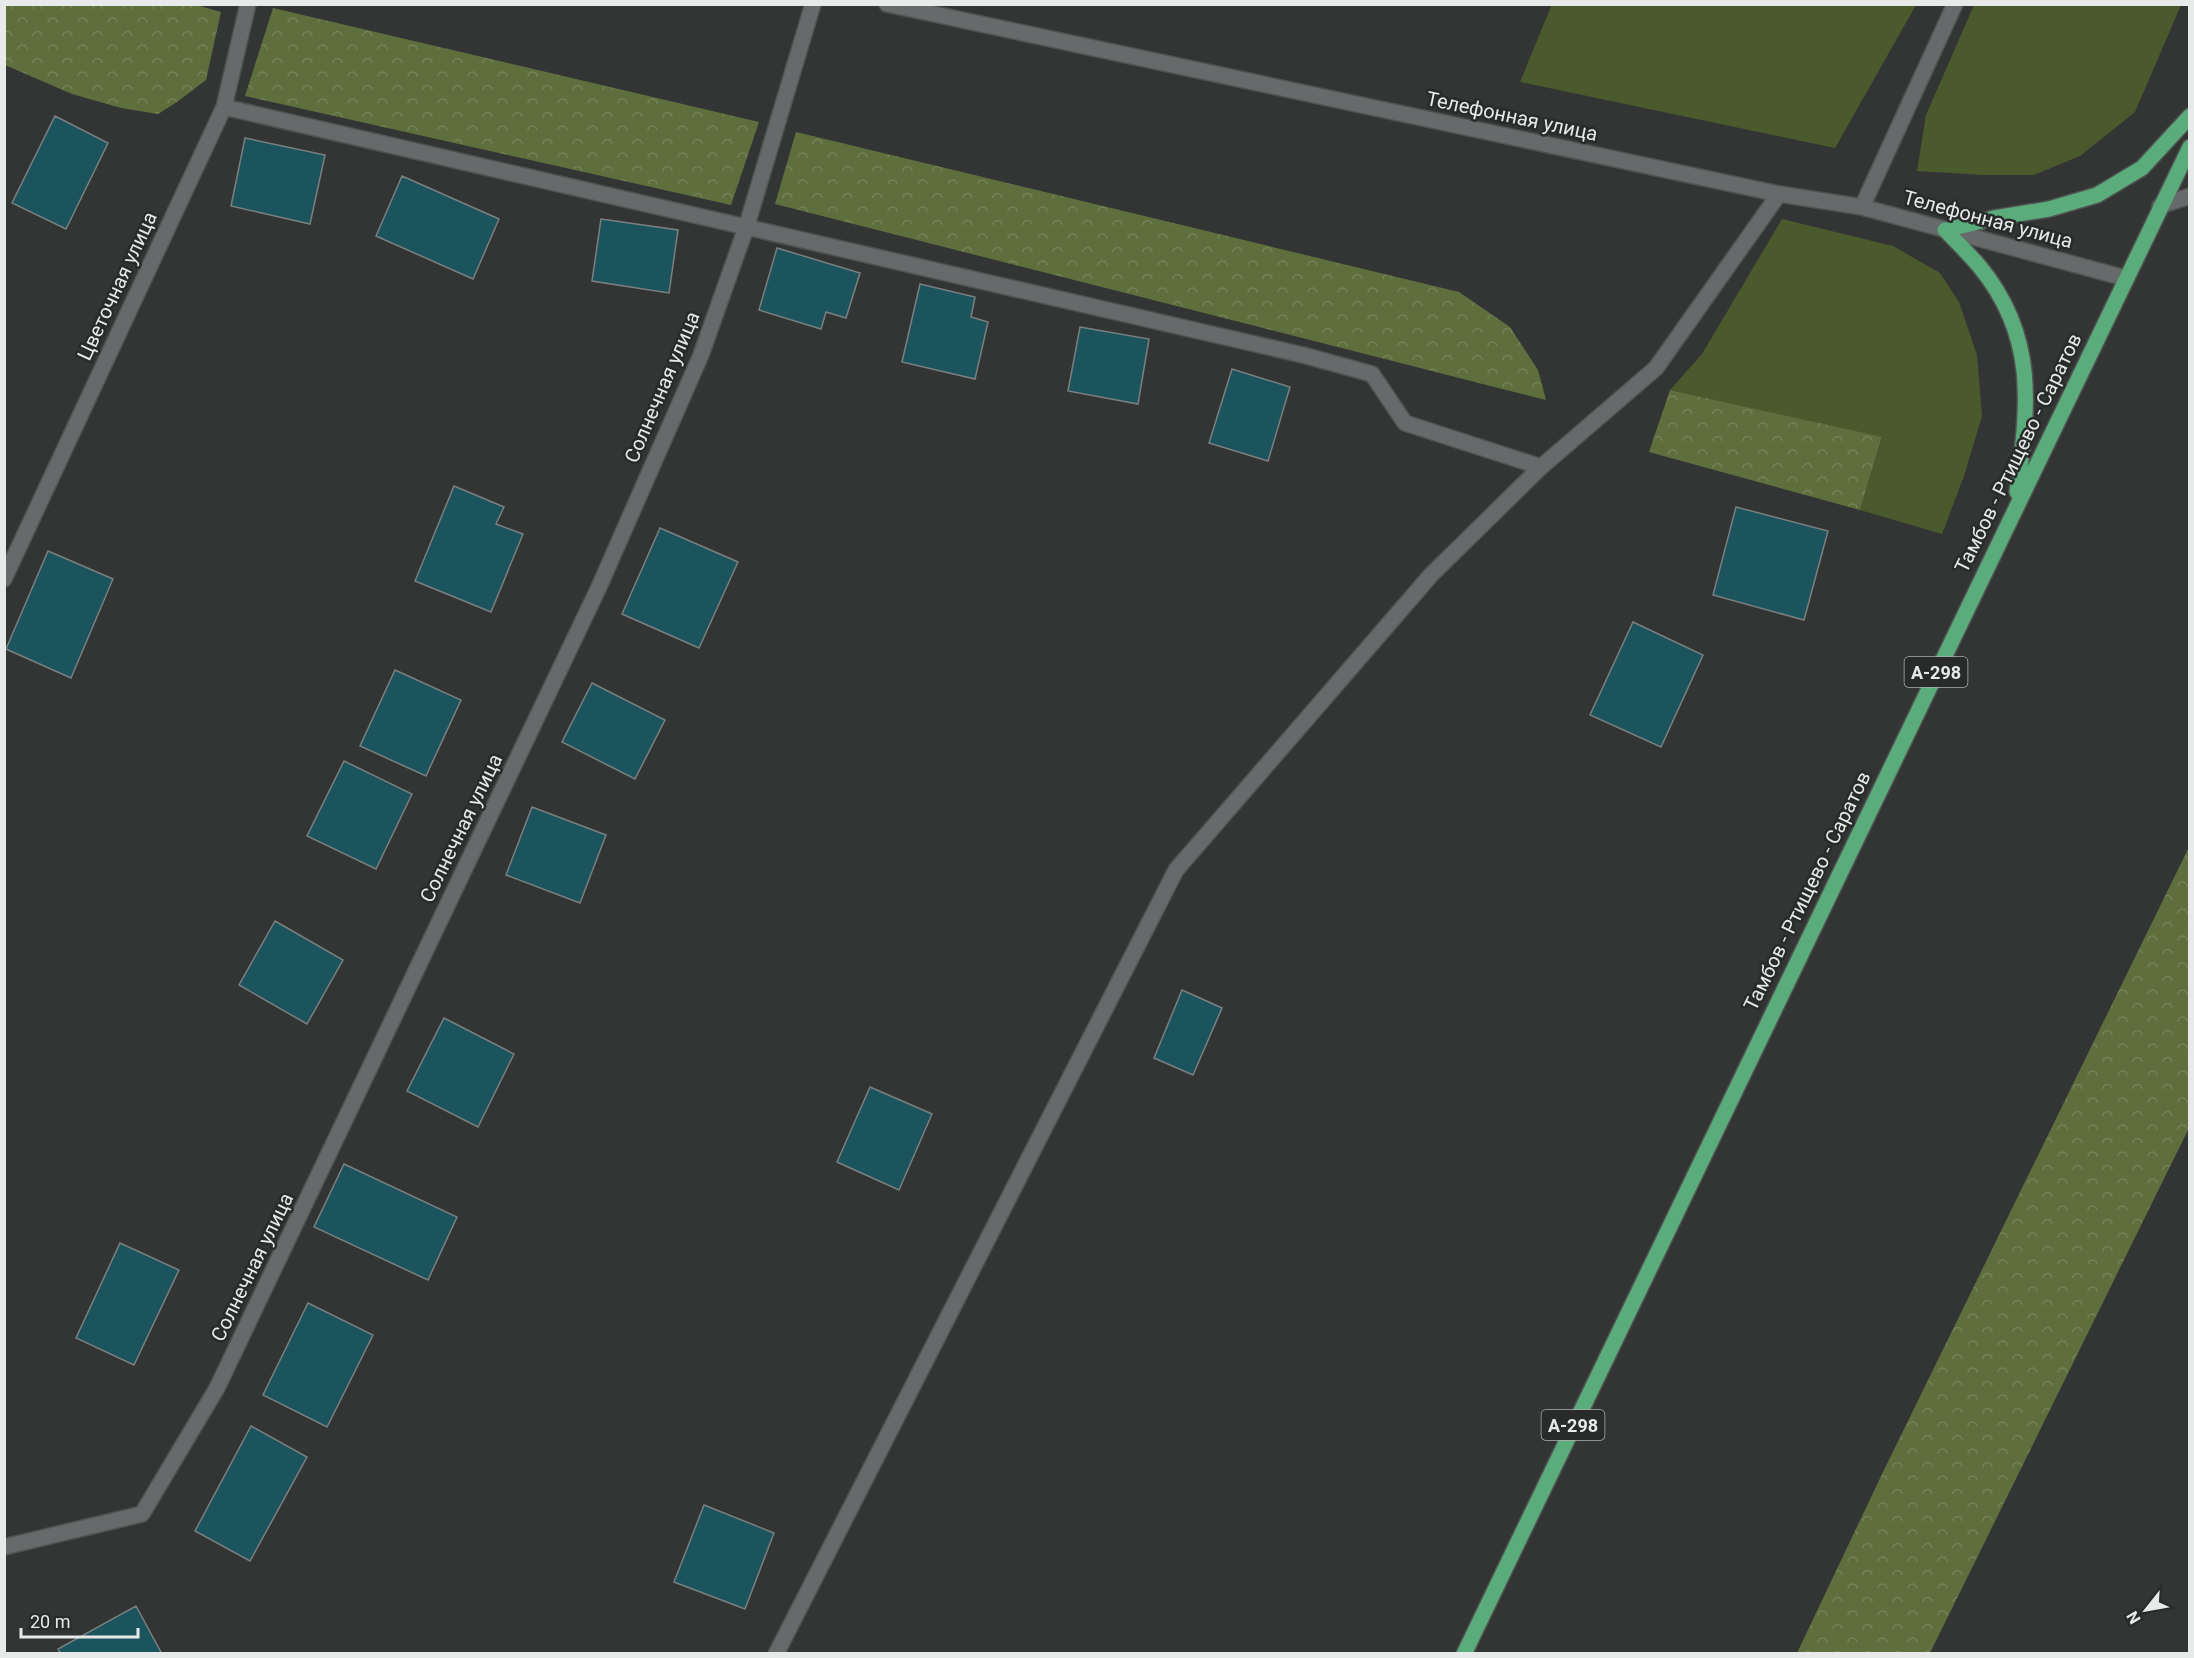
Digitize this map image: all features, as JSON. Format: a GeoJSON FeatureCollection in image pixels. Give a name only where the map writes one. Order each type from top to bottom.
{"type":"FeatureCollection","features":[{"type":"Feature","properties":{"kind":"main road"},"geometry":{"type":"LineString","coordinates":[[2015,507],[2025,434],[2026,387],[2020,341],[2004,302],[1980,267],[1945,230],[1994,218],[2049,209],[2097,195],[2142,168],[2190,116]]}},
{"type":"Feature","properties":{"kind":"main road","name":"Тамбов - Ртищево - Саратов"},"geometry":{"type":"LineString","coordinates":[[1464,1653],[2190,147]]}},
{"type":"Feature","properties":{"kind":"street","name":"Цветочная улица"},"geometry":{"type":"LineString","coordinates":[[4,579],[224,107],[248,4]]}},
{"type":"Feature","properties":{"kind":"street","name":"Солнечная улица"},"geometry":{"type":"LineString","coordinates":[[4,1547],[142,1514],[217,1388],[599,587],[701,355],[747,225],[813,4]]}},
{"type":"Feature","properties":{"kind":"street","name":"Телефонная улица"},"geometry":{"type":"LineString","coordinates":[[887,4],[1779,194],[1862,207],[2125,278]]}},
{"type":"Feature","properties":{"kind":"street"},"geometry":{"type":"LineString","coordinates":[[1862,207],[1955,4]]}},
{"type":"Feature","properties":{"kind":"street"},"geometry":{"type":"LineString","coordinates":[[224,107],[747,225],[1303,355],[1372,374],[1404,423],[1541,467]]}},
{"type":"Feature","properties":{"kind":"street"},"geometry":{"type":"LineString","coordinates":[[776,1653],[1176,870],[1431,575],[1541,467],[1656,368],[1779,194]]}},
{"type":"Feature","properties":{"kind":"street"},"geometry":{"type":"LineString","coordinates":[[2160,206],[2190,196]]}},
{"type":"Feature","properties":{"kind":"green space"},"geometry":{"type":"Polygon","coordinates":[[[193,4],[221,12],[206,80],[158,114],[121,108],[72,94],[5,65],[5,5],[193,4]]]}},
{"type":"Feature","properties":{"kind":"green space"},"geometry":{"type":"Polygon","coordinates":[[[1552,4],[1916,5],[1835,148],[1520,82],[1552,4]]]}},
{"type":"Feature","properties":{"kind":"green space"},"geometry":{"type":"Polygon","coordinates":[[[1974,4],[2181,5],[2135,112],[2080,156],[2034,175],[1917,171],[1926,115],[1974,4]]]}},
{"type":"Feature","properties":{"kind":"green space"},"geometry":{"type":"Polygon","coordinates":[[[273,8],[759,122],[731,205],[245,96],[273,8]]]}},
{"type":"Feature","properties":{"kind":"green space"},"geometry":{"type":"Polygon","coordinates":[[[796,132],[1459,292],[1510,327],[1538,370],[1546,400],[775,204],[796,132]]]}},
{"type":"Feature","properties":{"kind":"green space"},"geometry":{"type":"Polygon","coordinates":[[[1782,219],[1893,246],[1940,273],[1959,302],[1977,355],[1982,416],[1964,476],[1942,534],[1860,510],[1882,438],[1670,390],[1702,354],[1782,219]]]}},
{"type":"Feature","properties":{"kind":"green space"},"geometry":{"type":"Polygon","coordinates":[[[1670,390],[1882,437],[1860,510],[1649,452],[1670,390]]]}},
{"type":"Feature","properties":{"kind":"green space"},"geometry":{"type":"Polygon","coordinates":[[[2189,847],[2189,1128],[1930,1653],[1797,1653],[1883,1472],[2189,847]]]}},
{"type":"Feature","properties":{"kind":"building"},"geometry":{"type":"Polygon","coordinates":[[[55,116],[108,143],[66,229],[12,203],[55,116]]]}},
{"type":"Feature","properties":{"kind":"building"},"geometry":{"type":"Polygon","coordinates":[[[245,138],[325,155],[310,224],[231,206],[245,138]]]}},
{"type":"Feature","properties":{"kind":"building"},"geometry":{"type":"Polygon","coordinates":[[[402,176],[499,219],[473,279],[376,236],[402,176]]]}},
{"type":"Feature","properties":{"kind":"building"},"geometry":{"type":"Polygon","coordinates":[[[601,219],[678,230],[669,293],[592,281],[601,219]]]}},
{"type":"Feature","properties":{"kind":"building"},"geometry":{"type":"Polygon","coordinates":[[[777,248],[860,273],[846,318],[826,312],[821,329],[759,310],[777,248]]]}},
{"type":"Feature","properties":{"kind":"building"},"geometry":{"type":"Polygon","coordinates":[[[920,284],[975,297],[971,317],[988,322],[975,379],[902,362],[920,284]]]}},
{"type":"Feature","properties":{"kind":"building"},"geometry":{"type":"Polygon","coordinates":[[[1080,327],[1149,339],[1138,404],[1068,391],[1080,327]]]}},
{"type":"Feature","properties":{"kind":"building"},"geometry":{"type":"Polygon","coordinates":[[[1232,369],[1290,387],[1268,461],[1209,443],[1232,369]]]}},
{"type":"Feature","properties":{"kind":"building"},"geometry":{"type":"Polygon","coordinates":[[[454,486],[504,507],[496,524],[523,534],[491,612],[415,581],[454,486]]]}},
{"type":"Feature","properties":{"kind":"building"},"geometry":{"type":"Polygon","coordinates":[[[1736,507],[1828,531],[1804,620],[1713,595],[1736,507]]]}},
{"type":"Feature","properties":{"kind":"building"},"geometry":{"type":"Polygon","coordinates":[[[660,528],[738,562],[699,648],[622,614],[660,528]]]}},
{"type":"Feature","properties":{"kind":"building"},"geometry":{"type":"Polygon","coordinates":[[[48,551],[113,579],[71,678],[6,649],[48,551]]]}},
{"type":"Feature","properties":{"kind":"building"},"geometry":{"type":"Polygon","coordinates":[[[1633,622],[1703,655],[1661,747],[1590,715],[1633,622]]]}},
{"type":"Feature","properties":{"kind":"building"},"geometry":{"type":"Polygon","coordinates":[[[395,670],[461,700],[426,776],[360,746],[395,670]]]}},
{"type":"Feature","properties":{"kind":"building"},"geometry":{"type":"Polygon","coordinates":[[[592,683],[665,720],[635,779],[562,742],[592,683]]]}},
{"type":"Feature","properties":{"kind":"building"},"geometry":{"type":"Polygon","coordinates":[[[344,761],[412,794],[376,869],[307,836],[344,761]]]}},
{"type":"Feature","properties":{"kind":"building"},"geometry":{"type":"Polygon","coordinates":[[[532,807],[606,835],[580,903],[506,875],[532,807]]]}},
{"type":"Feature","properties":{"kind":"building"},"geometry":{"type":"Polygon","coordinates":[[[275,921],[343,960],[307,1024],[239,985],[275,921]]]}},
{"type":"Feature","properties":{"kind":"building"},"geometry":{"type":"Polygon","coordinates":[[[1182,990],[1222,1008],[1193,1075],[1154,1058],[1182,990]]]}},
{"type":"Feature","properties":{"kind":"building"},"geometry":{"type":"Polygon","coordinates":[[[444,1018],[514,1054],[478,1127],[407,1091],[444,1018]]]}},
{"type":"Feature","properties":{"kind":"building"},"geometry":{"type":"Polygon","coordinates":[[[870,1087],[932,1114],[899,1190],[837,1162],[870,1087]]]}},
{"type":"Feature","properties":{"kind":"building"},"geometry":{"type":"Polygon","coordinates":[[[344,1164],[457,1217],[428,1280],[314,1227],[344,1164]]]}},
{"type":"Feature","properties":{"kind":"building"},"geometry":{"type":"Polygon","coordinates":[[[120,1243],[179,1270],[134,1365],[76,1338],[120,1243]]]}},
{"type":"Feature","properties":{"kind":"building"},"geometry":{"type":"Polygon","coordinates":[[[308,1303],[373,1335],[327,1427],[263,1395],[308,1303]]]}},
{"type":"Feature","properties":{"kind":"building"},"geometry":{"type":"Polygon","coordinates":[[[251,1426],[307,1457],[250,1561],[195,1531],[251,1426]]]}},
{"type":"Feature","properties":{"kind":"building"},"geometry":{"type":"Polygon","coordinates":[[[704,1505],[774,1533],[745,1609],[674,1582],[704,1505]]]}},
{"type":"Feature","properties":{"kind":"building"},"geometry":{"type":"Polygon","coordinates":[[[136,1606],[162,1654],[61,1654],[58,1649],[136,1606]]]}}]}
